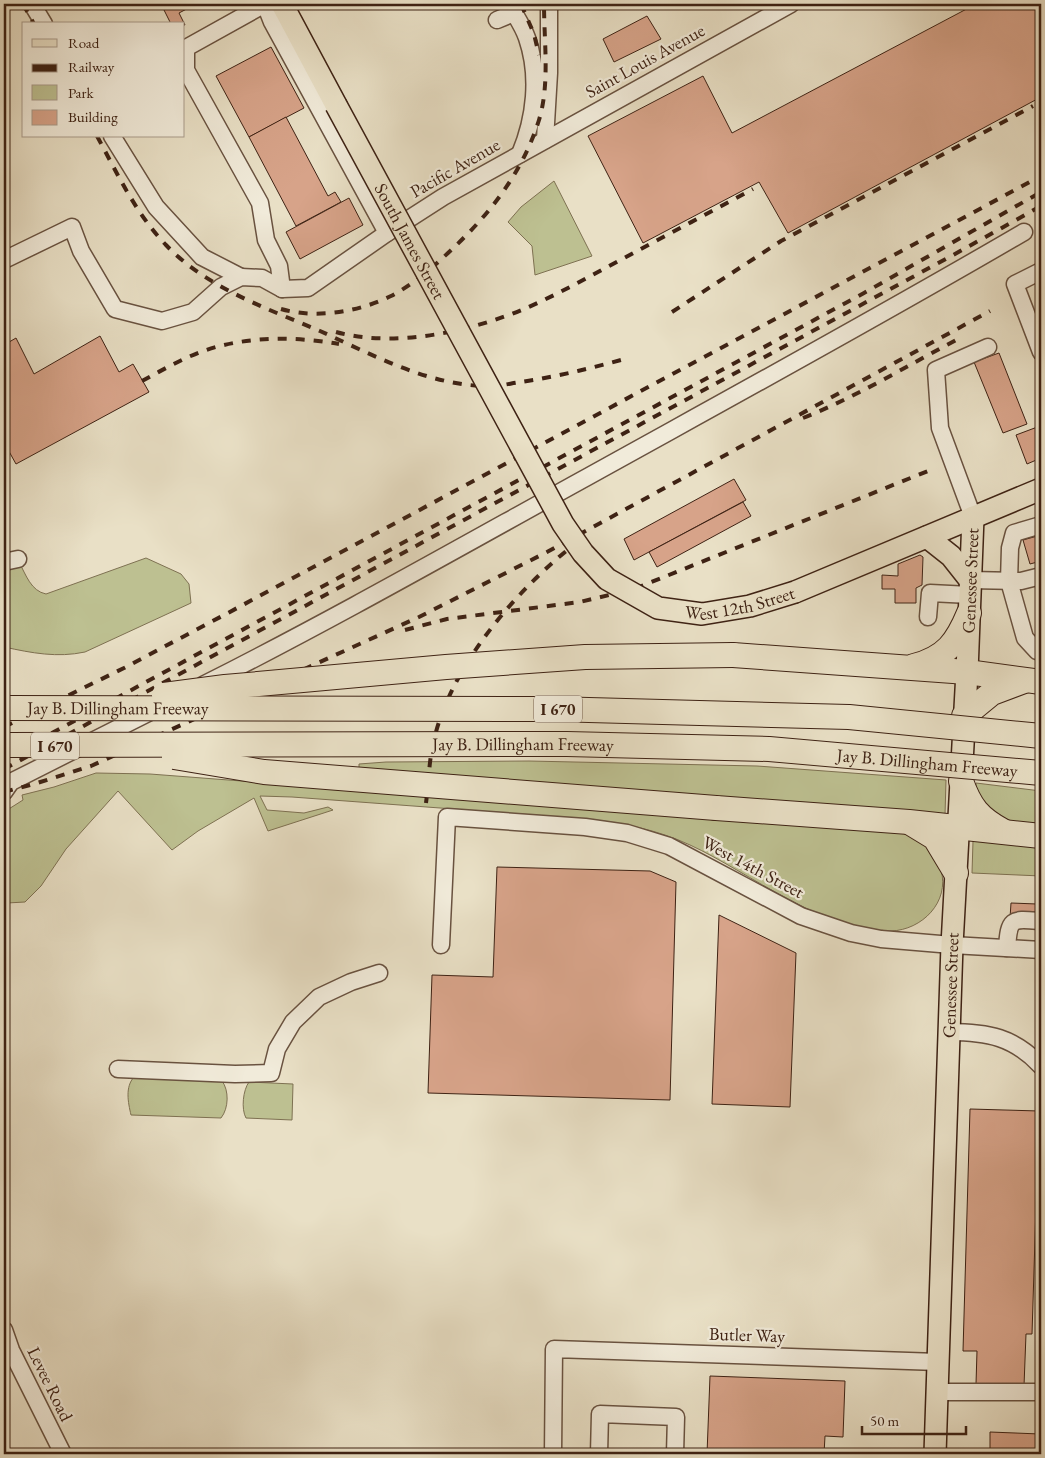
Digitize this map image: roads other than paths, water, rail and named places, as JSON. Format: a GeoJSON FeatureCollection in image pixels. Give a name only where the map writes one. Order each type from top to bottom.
{"type":"FeatureCollection","features":[{"type":"Feature","properties":{"kind":"highway"},"geometry":{"type":"LineString","coordinates":[[908,668],[930,662],[947,650],[961,632],[970,596]]}},
{"type":"Feature","properties":{"kind":"highway"},"geometry":{"type":"LineString","coordinates":[[74,708],[225,687],[446,667],[585,657],[733,655],[967,672],[1035,681]]}},
{"type":"Feature","properties":{"kind":"highway"},"geometry":{"type":"LineString","coordinates":[[964,716],[992,693],[1035,681]]}},
{"type":"Feature","properties":{"kind":"highway","name":"Jay B. Dillingham Freeway"},"geometry":{"type":"LineString","coordinates":[[4,708],[552,709],[849,717],[1041,736]]}},
{"type":"Feature","properties":{"kind":"highway","name":"Jay B. Dillingham Freeway"},"geometry":{"type":"LineString","coordinates":[[4,745],[567,744],[740,748],[1041,773]]}},
{"type":"Feature","properties":{"kind":"highway"},"geometry":{"type":"LineString","coordinates":[[106,746],[264,772],[909,822],[1041,836]]}},
{"type":"Feature","properties":{"kind":"highway"},"geometry":{"type":"LineString","coordinates":[[961,781],[967,799],[978,815],[1004,832]]}},
{"type":"Feature","properties":{"kind":"highway"},"geometry":{"type":"LineString","coordinates":[[909,822],[934,838],[956,873]]}},
{"type":"Feature","properties":{"kind":"main road","name":"South James Street"},"geometry":{"type":"LineString","coordinates":[[282,4],[538,477]]}},
{"type":"Feature","properties":{"kind":"main road","name":"West 12th Street"},"geometry":{"type":"LineString","coordinates":[[538,477],[563,524],[582,553],[608,579],[658,608],[702,614],[750,606],[795,592],[1041,489]]}},
{"type":"Feature","properties":{"kind":"main road","name":"Genessee Street"},"geometry":{"type":"LineString","coordinates":[[935,1454],[952,945],[967,672],[973,518]]}},
{"type":"Feature","properties":{"kind":"main road"},"geometry":{"type":"LineString","coordinates":[[927,536],[951,556],[970,596]]}},
{"type":"Feature","properties":{"kind":"street"},"geometry":{"type":"LineString","coordinates":[[32,4],[43,22]]}},
{"type":"Feature","properties":{"kind":"street"},"geometry":{"type":"LineString","coordinates":[[282,289],[279,266],[266,240],[260,203],[186,70],[186,48],[265,4],[276,30],[387,233]]}},
{"type":"Feature","properties":{"kind":"street"},"geometry":{"type":"LineString","coordinates":[[545,140],[549,73],[549,4]]}},
{"type":"Feature","properties":{"kind":"street","name":"Saint Louis Avenue"},"geometry":{"type":"LineString","coordinates":[[545,140],[765,10],[791,4]]}},
{"type":"Feature","properties":{"kind":"street"},"geometry":{"type":"LineString","coordinates":[[497,20],[511,8],[527,37],[534,65],[532,116],[528,135],[520,154]]}},
{"type":"Feature","properties":{"kind":"street"},"geometry":{"type":"LineString","coordinates":[[113,138],[156,207],[202,257],[241,277],[262,278],[282,289]]}},
{"type":"Feature","properties":{"kind":"street","name":"Pacific Avenue"},"geometry":{"type":"LineString","coordinates":[[282,289],[308,288],[387,233],[443,198],[545,140]]}},
{"type":"Feature","properties":{"kind":"street"},"geometry":{"type":"LineString","coordinates":[[4,260],[72,227],[81,251],[115,309],[162,321],[193,312],[221,287],[241,277]]}},
{"type":"Feature","properties":{"kind":"street"},"geometry":{"type":"LineString","coordinates":[[4,792],[11,782],[295,638],[888,311],[1024,232]]}},
{"type":"Feature","properties":{"kind":"street"},"geometry":{"type":"LineString","coordinates":[[1041,271],[1015,284],[1041,352]]}},
{"type":"Feature","properties":{"kind":"street"},"geometry":{"type":"LineString","coordinates":[[973,518],[940,428],[936,370],[988,347]]}},
{"type":"Feature","properties":{"kind":"street"},"geometry":{"type":"LineString","coordinates":[[1041,525],[1014,533],[1010,548],[1010,581],[1025,638],[1037,651],[1041,652]]}},
{"type":"Feature","properties":{"kind":"street"},"geometry":{"type":"LineString","coordinates":[[928,617],[930,593],[970,596],[1010,581],[1021,581],[1041,576]]}},
{"type":"Feature","properties":{"kind":"street","name":"West 14th Street"},"geometry":{"type":"LineString","coordinates":[[441,945],[446,817],[585,827],[627,833],[669,846],[801,916],[851,933],[881,939],[1041,950]]}},
{"type":"Feature","properties":{"kind":"street"},"geometry":{"type":"LineString","coordinates":[[1007,948],[1009,929],[1012,923],[1019,920],[1041,921]]}},
{"type":"Feature","properties":{"kind":"street"},"geometry":{"type":"LineString","coordinates":[[118,1069],[235,1074],[271,1073],[277,1049],[293,1022],[319,997],[351,982],[379,973]]}},
{"type":"Feature","properties":{"kind":"street"},"geometry":{"type":"LineString","coordinates":[[949,1032],[976,1032],[1000,1037],[1030,1054],[1041,1066]]}},
{"type":"Feature","properties":{"kind":"street","name":"Levee Road"},"geometry":{"type":"LineString","coordinates":[[4,1330],[11,1350],[63,1454]]}},
{"type":"Feature","properties":{"kind":"street","name":"Butler Way"},"geometry":{"type":"LineString","coordinates":[[553,1454],[554,1349],[938,1362]]}},
{"type":"Feature","properties":{"kind":"street"},"geometry":{"type":"LineString","coordinates":[[937,1392],[1041,1392]]}},
{"type":"Feature","properties":{"kind":"street"},"geometry":{"type":"LineString","coordinates":[[599,1454],[600,1414],[676,1417],[676,1454]]}},
{"type":"Feature","properties":{"kind":"railway"},"geometry":{"type":"LineString","coordinates":[[23,4],[33,22]]}},
{"type":"Feature","properties":{"kind":"railway"},"geometry":{"type":"LineString","coordinates":[[521,4],[534,34],[539,55]]}},
{"type":"Feature","properties":{"kind":"railway"},"geometry":{"type":"LineString","coordinates":[[281,309],[323,314],[351,310],[379,302],[399,292],[435,265],[477,224],[514,176],[532,140],[539,120],[544,92],[546,63],[544,4]]}},
{"type":"Feature","properties":{"kind":"railway"},"geometry":{"type":"LineString","coordinates":[[672,312],[781,241],[1033,106]]}},
{"type":"Feature","properties":{"kind":"railway"},"geometry":{"type":"LineString","coordinates":[[98,138],[136,207],[155,233],[182,260],[238,296],[403,368],[446,381],[491,386],[534,380],[621,360]]}},
{"type":"Feature","properties":{"kind":"railway"},"geometry":{"type":"LineString","coordinates":[[4,727],[124,668],[226,614],[1041,176]]}},
{"type":"Feature","properties":{"kind":"railway"},"geometry":{"type":"LineString","coordinates":[[336,332],[358,337],[406,338],[456,331],[480,325],[524,309],[563,291],[753,189]]}},
{"type":"Feature","properties":{"kind":"railway"},"geometry":{"type":"LineString","coordinates":[[4,759],[864,293],[1041,192]]}},
{"type":"Feature","properties":{"kind":"railway"},"geometry":{"type":"LineString","coordinates":[[4,769],[1041,206]]}},
{"type":"Feature","properties":{"kind":"railway"},"geometry":{"type":"LineString","coordinates":[[4,792],[91,766],[419,617],[547,552],[990,311]]}},
{"type":"Feature","properties":{"kind":"railway"},"geometry":{"type":"LineString","coordinates":[[142,381],[197,353],[231,343],[262,339],[293,339],[339,344]]}},
{"type":"Feature","properties":{"kind":"railway"},"geometry":{"type":"LineString","coordinates":[[803,418],[861,391],[956,340]]}},
{"type":"Feature","properties":{"kind":"railway"},"geometry":{"type":"LineString","coordinates":[[405,630],[447,619],[580,602],[634,589],[928,471]]}},
{"type":"Feature","properties":{"kind":"railway"},"geometry":{"type":"LineString","coordinates":[[426,803],[436,732],[459,678],[475,651],[514,601],[535,579],[580,540]]}}]}
